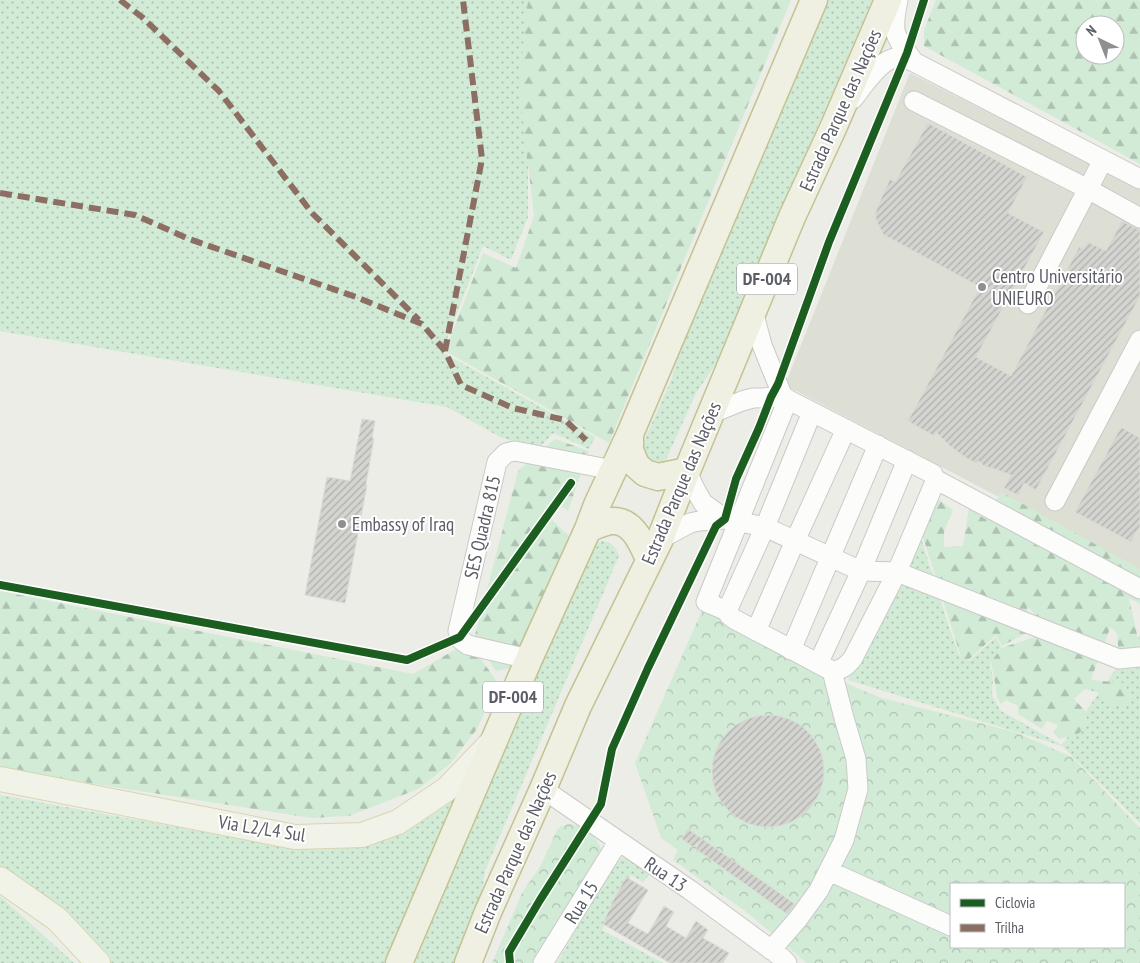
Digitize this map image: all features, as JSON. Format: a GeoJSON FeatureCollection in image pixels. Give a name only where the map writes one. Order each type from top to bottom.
{"type":"FeatureCollection","features":[{"type":"Feature","properties":{"kind":"highway","name":"DF-004"},"geometry":{"type":"LineString","coordinates":[[399,963],[529,658],[630,434],[814,0]]}},
{"type":"Feature","properties":{"kind":"highway","name":"Estrada Parque das Nações"},"geometry":{"type":"LineString","coordinates":[[468,963],[488,912],[543,790],[578,706],[655,549],[792,217],[834,126],[888,0]]}},
{"type":"Feature","properties":{"kind":"highway"},"geometry":{"type":"LineString","coordinates":[[630,434],[630,450],[636,465],[646,473],[658,477],[687,471]]}},
{"type":"Feature","properties":{"kind":"highway"},"geometry":{"type":"LineString","coordinates":[[588,529],[608,522],[622,523],[629,526],[640,539],[655,549]]}},
{"type":"Feature","properties":{"kind":"main road","name":"Via L2/L4 Sul"},"geometry":{"type":"LineString","coordinates":[[0,779],[295,837],[362,835],[398,822],[447,788],[495,739]]}},
{"type":"Feature","properties":{"kind":"main road"},"geometry":{"type":"LineString","coordinates":[[0,879],[57,919],[98,963]]}},
{"type":"Feature","properties":{"kind":"street"},"geometry":{"type":"LineString","coordinates":[[898,0],[894,30],[898,41],[914,62]]}},
{"type":"Feature","properties":{"kind":"street"},"geometry":{"type":"LineString","coordinates":[[834,126],[870,76],[883,64],[897,58],[914,62],[1140,179]]}},
{"type":"Feature","properties":{"kind":"street"},"geometry":{"type":"LineString","coordinates":[[914,101],[1088,188],[1140,218]]}},
{"type":"Feature","properties":{"kind":"street"},"geometry":{"type":"LineString","coordinates":[[1028,304],[1102,160]]}},
{"type":"Feature","properties":{"kind":"street"},"geometry":{"type":"LineString","coordinates":[[754,310],[762,345],[786,398],[732,520],[706,602],[727,611],[734,619],[791,650],[825,667],[840,670],[853,658],[896,572],[931,493],[935,479]]}},
{"type":"Feature","properties":{"kind":"street"},"geometry":{"type":"LineString","coordinates":[[1054,501],[1140,340]]}},
{"type":"Feature","properties":{"kind":"street"},"geometry":{"type":"LineString","coordinates":[[710,414],[753,398],[786,398],[907,460],[932,474],[935,479],[1140,589]]}},
{"type":"Feature","properties":{"kind":"street"},"geometry":{"type":"LineString","coordinates":[[727,611],[765,527],[812,412]]}},
{"type":"Feature","properties":{"kind":"street"},"geometry":{"type":"LineString","coordinates":[[756,631],[846,429]]}},
{"type":"Feature","properties":{"kind":"street"},"geometry":{"type":"LineString","coordinates":[[791,650],[878,445]]}},
{"type":"Feature","properties":{"kind":"street","name":"SES Quadra 815"},"geometry":{"type":"LineString","coordinates":[[529,658],[468,645],[461,640],[458,631],[497,462],[506,453],[515,452],[613,470]]}},
{"type":"Feature","properties":{"kind":"street"},"geometry":{"type":"LineString","coordinates":[[771,950],[798,919],[819,890],[844,840],[858,789],[856,760],[844,718],[825,667],[861,571],[907,460]]}},
{"type":"Feature","properties":{"kind":"street"},"geometry":{"type":"LineString","coordinates":[[687,471],[703,504],[732,520]]}},
{"type":"Feature","properties":{"kind":"street"},"geometry":{"type":"LineString","coordinates":[[655,549],[690,524],[699,521],[732,520],[765,527],[861,571],[896,572],[1119,659],[1140,658]]}},
{"type":"Feature","properties":{"kind":"street","name":"Rua 13"},"geometry":{"type":"LineString","coordinates":[[543,790],[690,890],[787,963]]}},
{"type":"Feature","properties":{"kind":"street","name":"Rua 15"},"geometry":{"type":"LineString","coordinates":[[543,963],[618,842]]}},
{"type":"Feature","properties":{"kind":"street"},"geometry":{"type":"LineString","coordinates":[[829,871],[950,926]]}},
{"type":"Feature","properties":{"kind":"shaded area","name":"Centro Universitário UNIEURO"},"geometry":{"type":"Polygon","coordinates":[[[910,73],[1140,189],[1140,571],[785,385],[910,73]]]}},
{"type":"Feature","properties":{"kind":"green space"},"geometry":{"type":"Polygon","coordinates":[[[0,0],[528,0],[528,217],[511,260],[483,246],[442,352],[595,437],[589,449],[553,433],[537,450],[500,437],[447,407],[0,331],[0,0]]]}},
{"type":"Feature","properties":{"kind":"green space"},"geometry":{"type":"Polygon","coordinates":[[[528,0],[791,0],[609,443],[445,351],[483,253],[516,268],[534,216],[519,86],[528,0]]]}},
{"type":"Feature","properties":{"kind":"green space"},"geometry":{"type":"Polygon","coordinates":[[[825,0],[872,0],[715,365],[696,393],[665,462],[649,464],[641,448],[672,378],[680,344],[825,0]]]}},
{"type":"Feature","properties":{"kind":"green space"},"geometry":{"type":"Polygon","coordinates":[[[936,0],[1140,0],[1140,164],[924,46],[924,30],[936,0]]]}},
{"type":"Feature","properties":{"kind":"green space"},"geometry":{"type":"Polygon","coordinates":[[[555,439],[589,451],[568,511],[553,499],[547,515],[573,540],[512,668],[496,671],[474,639],[518,471],[555,439]]]}},
{"type":"Feature","properties":{"kind":"green space"},"geometry":{"type":"Polygon","coordinates":[[[1001,492],[1140,569],[1140,605],[1129,598],[1140,648],[1119,659],[1117,633],[1110,627],[1091,680],[1125,683],[1132,701],[1113,707],[1097,692],[1085,689],[1074,699],[1086,712],[1088,725],[1078,734],[1059,739],[1054,732],[1058,725],[1047,721],[1042,729],[1018,714],[1018,706],[1006,700],[1001,704],[997,697],[991,662],[1001,648],[1038,636],[1041,621],[1027,606],[1030,631],[1002,646],[996,635],[967,661],[961,657],[922,534],[936,498],[953,510],[944,532],[944,547],[963,546],[969,507],[985,519],[1001,492]]]}},
{"type":"Feature","properties":{"kind":"green space"},"geometry":{"type":"Polygon","coordinates":[[[919,532],[960,657],[969,661],[996,637],[1001,647],[990,664],[993,678],[992,695],[1001,711],[1062,745],[1140,635],[1140,823],[1062,746],[848,680],[919,532]]]}},
{"type":"Feature","properties":{"kind":"green space"},"geometry":{"type":"Polygon","coordinates":[[[604,541],[614,546],[619,556],[485,871],[480,903],[457,963],[415,963],[588,551],[595,544],[604,541]]]}},
{"type":"Feature","properties":{"kind":"green space"},"geometry":{"type":"Polygon","coordinates":[[[0,591],[413,674],[458,648],[477,654],[497,684],[477,729],[450,764],[418,789],[349,816],[311,818],[0,769],[0,591]]]}},
{"type":"Feature","properties":{"kind":"green space"},"geometry":{"type":"Polygon","coordinates":[[[703,608],[857,688],[882,698],[1015,732],[1072,757],[1140,828],[1140,963],[807,963],[745,911],[673,860],[678,850],[661,838],[635,763],[703,608]]]}},
{"type":"Feature","properties":{"kind":"green space"},"geometry":{"type":"Polygon","coordinates":[[[0,795],[286,847],[310,849],[333,849],[377,842],[417,824],[437,812],[456,797],[386,963],[110,963],[94,945],[0,869],[0,795]]]}},
{"type":"Feature","properties":{"kind":"green space"},"geometry":{"type":"Polygon","coordinates":[[[568,824],[580,827],[590,833],[601,848],[602,854],[536,963],[492,963],[522,893],[541,865],[557,830],[568,824]]]}},
{"type":"Feature","properties":{"kind":"green space"},"geometry":{"type":"Polygon","coordinates":[[[623,857],[654,869],[643,882],[631,875],[602,930],[663,963],[557,963],[612,867],[623,857]]]}},
{"type":"Feature","properties":{"kind":"green space"},"geometry":{"type":"Polygon","coordinates":[[[0,896],[74,963],[0,963],[0,896]]]}},
{"type":"Feature","properties":{"kind":"building"},"geometry":{"type":"Polygon","coordinates":[[[928,123],[1027,177],[1008,213],[1044,232],[976,357],[1011,376],[1079,247],[1084,249],[1088,242],[1106,251],[1122,221],[1140,229],[1140,296],[1036,490],[1024,483],[1018,495],[1004,488],[1011,475],[984,466],[979,461],[976,463],[968,459],[951,447],[936,432],[934,436],[908,421],[980,287],[883,234],[875,216],[890,179],[895,182],[928,123]]]}},
{"type":"Feature","properties":{"kind":"building"},"geometry":{"type":"Polygon","coordinates":[[[362,419],[375,421],[372,438],[374,438],[345,603],[305,595],[327,477],[350,481],[362,419]]]}},
{"type":"Feature","properties":{"kind":"building"},"geometry":{"type":"Polygon","coordinates":[[[1121,427],[1140,438],[1140,526],[1131,542],[1075,512],[1121,427]]]}},
{"type":"Feature","properties":{"kind":"building"},"geometry":{"type":"Polygon","coordinates":[[[768,715],[789,719],[807,732],[820,750],[824,771],[820,792],[807,810],[789,823],[768,827],[747,823],[729,810],[716,792],[712,771],[716,750],[729,732],[747,719],[768,715]]]}},
{"type":"Feature","properties":{"kind":"building"},"geometry":{"type":"Polygon","coordinates":[[[688,829],[795,904],[789,912],[787,914],[696,849],[701,840],[693,847],[682,839],[688,829]]]}},
{"type":"Feature","properties":{"kind":"building"},"geometry":{"type":"Polygon","coordinates":[[[626,877],[648,890],[628,923],[648,934],[664,906],[674,912],[666,926],[686,938],[696,921],[708,930],[703,938],[729,953],[723,963],[670,963],[603,924],[626,877]]]}},
{"type":"Feature","properties":{"kind":"marked path"},"geometry":{"type":"LineString","coordinates":[[120,0],[142,17],[219,91],[312,213],[419,320]]}},
{"type":"Feature","properties":{"kind":"marked path"},"geometry":{"type":"LineString","coordinates":[[445,351],[482,159],[463,0]]}},
{"type":"Feature","properties":{"kind":"marked path"},"geometry":{"type":"LineString","coordinates":[[0,193],[135,215],[189,239],[356,297],[422,324],[445,351],[461,385],[513,408],[565,420],[586,440]]}},
{"type":"Feature","properties":{"kind":"cycle path"},"geometry":{"type":"LineString","coordinates":[[510,963],[509,952],[601,804],[612,749],[648,668],[716,526],[725,519],[736,479],[778,384],[829,242],[907,53],[924,0]]}},
{"type":"Feature","properties":{"kind":"cycle path"},"geometry":{"type":"LineString","coordinates":[[0,585],[407,660],[460,637],[571,483]]}},
{"type":"Feature","properties":{"kind":"place","name":"Centro Universitário UNIEURO"},"geometry":{"type":"Point","coordinates":[982,287]}},
{"type":"Feature","properties":{"kind":"place","name":"Embassy of Iraq"},"geometry":{"type":"Point","coordinates":[342,524]}}]}
